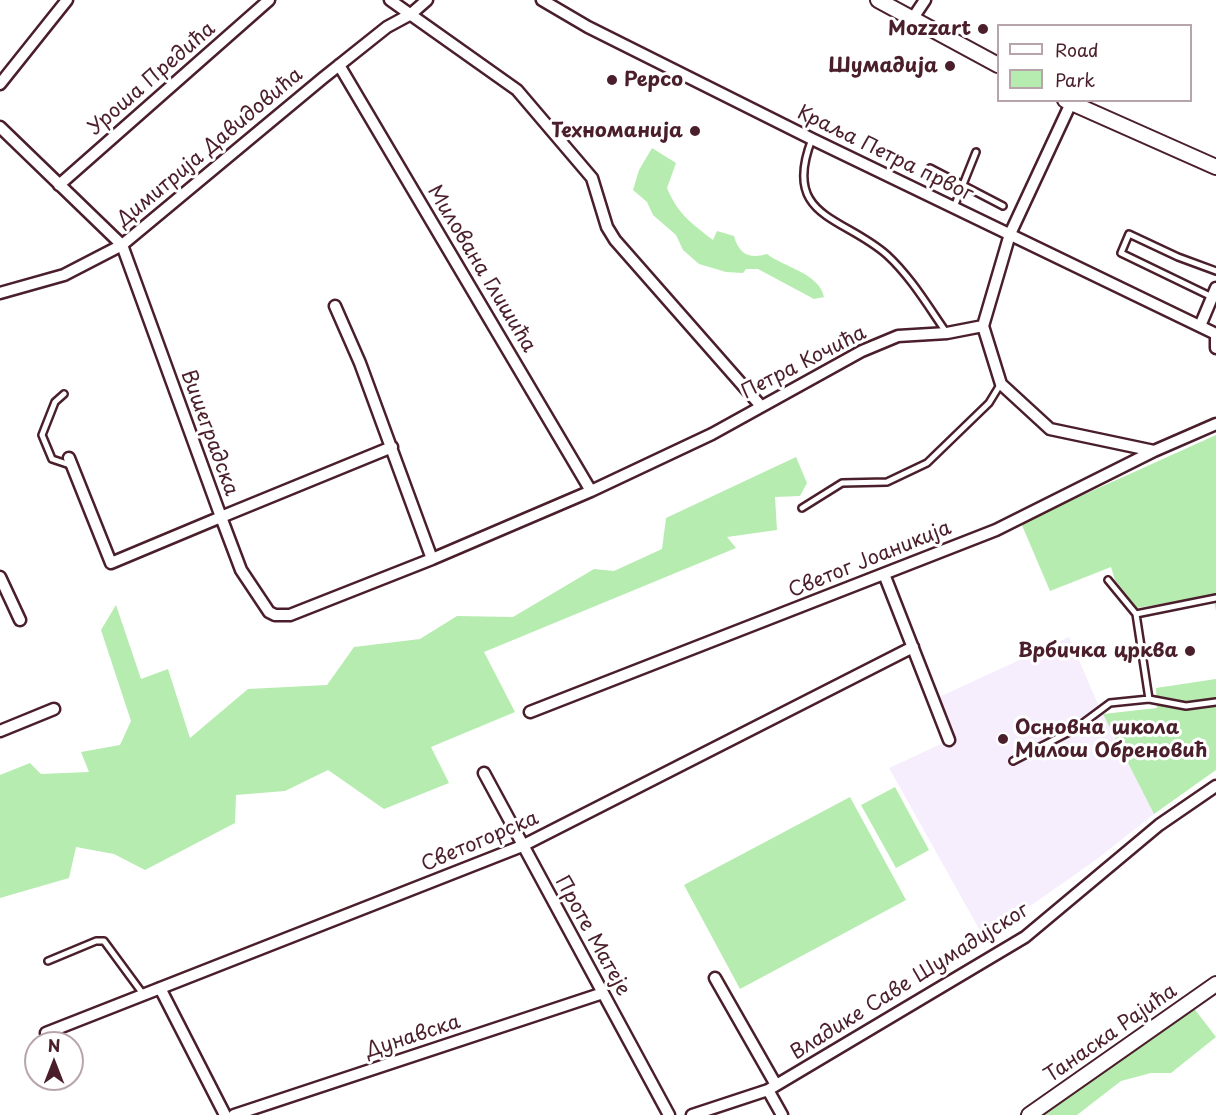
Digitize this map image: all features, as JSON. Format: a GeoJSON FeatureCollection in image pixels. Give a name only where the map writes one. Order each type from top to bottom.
{"type":"FeatureCollection","features":[{"type":"Feature","properties":{"kind":"street"},"geometry":{"type":"LineString","coordinates":[[0,84],[67,0]]}},
{"type":"Feature","properties":{"kind":"street","name":"Уроша Предића"},"geometry":{"type":"LineString","coordinates":[[59,185],[269,0]]}},
{"type":"Feature","properties":{"kind":"street"},"geometry":{"type":"LineString","coordinates":[[390,0],[517,90],[592,178],[607,227],[615,240],[760,405]]}},
{"type":"Feature","properties":{"kind":"street","name":"Димитрија Давидовића"},"geometry":{"type":"LineString","coordinates":[[0,293],[64,275],[122,245],[339,65],[387,27],[411,14],[427,0]]}},
{"type":"Feature","properties":{"kind":"street","name":"Краља Петра првог"},"geometry":{"type":"LineString","coordinates":[[542,0],[588,27],[812,139],[1216,334]]}},
{"type":"Feature","properties":{"kind":"street"},"geometry":{"type":"LineString","coordinates":[[878,0],[997,64]]}},
{"type":"Feature","properties":{"kind":"street"},"geometry":{"type":"LineString","coordinates":[[913,18],[925,0]]}},
{"type":"Feature","properties":{"kind":"street","name":"Милована Глишића"},"geometry":{"type":"LineString","coordinates":[[339,65],[591,491]]}},
{"type":"Feature","properties":{"kind":"street"},"geometry":{"type":"LineString","coordinates":[[1154,451],[1050,429],[1001,384],[984,326],[1010,234],[1068,102],[1216,167]]}},
{"type":"Feature","properties":{"kind":"street"},"geometry":{"type":"LineString","coordinates":[[0,128],[122,245]]}},
{"type":"Feature","properties":{"kind":"street","name":"Вишеградска"},"geometry":{"type":"LineString","coordinates":[[70,462],[111,562],[221,517],[122,245]]}},
{"type":"Feature","properties":{"kind":"street"},"geometry":{"type":"LineString","coordinates":[[1200,326],[1214,293]]}},
{"type":"Feature","properties":{"kind":"street"},"geometry":{"type":"LineString","coordinates":[[335,306],[392,447],[432,559]]}},
{"type":"Feature","properties":{"kind":"street","name":"Петра Кочића"},"geometry":{"type":"LineString","coordinates":[[221,517],[241,570],[257,597],[275,615],[290,615],[432,559],[591,491],[712,434],[760,405],[862,351],[898,336],[947,333],[984,326]]}},
{"type":"Feature","properties":{"kind":"street"},"geometry":{"type":"LineString","coordinates":[[1216,334],[1216,348]]}},
{"type":"Feature","properties":{"kind":"street","name":"Светог Јоаникија"},"geometry":{"type":"LineString","coordinates":[[530,712],[996,530],[1154,451],[1216,424]]}},
{"type":"Feature","properties":{"kind":"street"},"geometry":{"type":"LineString","coordinates":[[221,517],[392,447]]}},
{"type":"Feature","properties":{"kind":"street"},"geometry":{"type":"LineString","coordinates":[[884,574],[949,740]]}},
{"type":"Feature","properties":{"kind":"street"},"geometry":{"type":"LineString","coordinates":[[0,577],[20,620]]}},
{"type":"Feature","properties":{"kind":"street","name":"Светогорска"},"geometry":{"type":"LineString","coordinates":[[53,1031],[522,846],[913,647]]}},
{"type":"Feature","properties":{"kind":"street"},"geometry":{"type":"LineString","coordinates":[[0,731],[54,709]]}},
{"type":"Feature","properties":{"kind":"street","name":"Проте Матеје"},"geometry":{"type":"LineString","coordinates":[[484,773],[669,1115]]}},
{"type":"Feature","properties":{"kind":"street","name":"Владике Саве Шумадијског"},"geometry":{"type":"LineString","coordinates":[[692,1115],[772,1088],[1025,936],[1159,825],[1216,786]]}},
{"type":"Feature","properties":{"kind":"street"},"geometry":{"type":"LineString","coordinates":[[716,978],[772,1088],[782,1115]]}},
{"type":"Feature","properties":{"kind":"street","name":"Танаска Рајића"},"geometry":{"type":"LineString","coordinates":[[1029,1115],[1216,984]]}},
{"type":"Feature","properties":{"kind":"street"},"geometry":{"type":"LineString","coordinates":[[160,988],[225,1115]]}},
{"type":"Feature","properties":{"kind":"street","name":"Дунавска"},"geometry":{"type":"LineString","coordinates":[[234,1115],[603,993]]}},
{"type":"Feature","properties":{"kind":"lane"},"geometry":{"type":"LineString","coordinates":[[812,139],[802,169],[811,200],[825,217],[874,246],[896,264],[947,333]]}},
{"type":"Feature","properties":{"kind":"lane"},"geometry":{"type":"LineString","coordinates":[[954,207],[976,152]]}},
{"type":"Feature","properties":{"kind":"lane"},"geometry":{"type":"LineString","coordinates":[[930,168],[1003,206]]}},
{"type":"Feature","properties":{"kind":"lane"},"geometry":{"type":"LineString","coordinates":[[1214,293],[1121,253],[1129,234],[1178,257],[1216,271]]}},
{"type":"Feature","properties":{"kind":"lane"},"geometry":{"type":"LineString","coordinates":[[802,508],[842,483],[887,482],[927,463],[989,403],[1001,384]]}},
{"type":"Feature","properties":{"kind":"lane"},"geometry":{"type":"LineString","coordinates":[[64,394],[55,402],[42,435],[52,459],[70,462]]}},
{"type":"Feature","properties":{"kind":"lane"},"geometry":{"type":"LineString","coordinates":[[1108,580],[1136,614],[1149,699]]}},
{"type":"Feature","properties":{"kind":"lane"},"geometry":{"type":"LineString","coordinates":[[1136,614],[1216,598]]}},
{"type":"Feature","properties":{"kind":"lane"},"geometry":{"type":"LineString","coordinates":[[1013,761],[1075,729],[1110,703],[1149,699],[1186,706],[1216,702]]}},
{"type":"Feature","properties":{"kind":"lane"},"geometry":{"type":"LineString","coordinates":[[48,961],[96,941],[104,941],[143,994]]}},
{"type":"Feature","properties":{"kind":"shaded area"},"geometry":{"type":"Polygon","coordinates":[[[1069,637],[1097,702],[1154,814],[1097,859],[1016,916],[983,936],[889,768],[954,738],[937,698],[1069,637]]]}},
{"type":"Feature","properties":{"kind":"green space"},"geometry":{"type":"Polygon","coordinates":[[[652,148],[676,163],[667,188],[676,205],[692,223],[713,240],[717,231],[734,236],[739,248],[746,254],[755,256],[767,254],[809,277],[816,282],[824,297],[814,299],[758,269],[746,269],[743,273],[726,272],[699,264],[683,250],[676,235],[653,215],[647,202],[633,190],[639,170],[652,148]]]}},
{"type":"Feature","properties":{"kind":"green space"},"geometry":{"type":"Polygon","coordinates":[[[1216,435],[1216,611],[1213,595],[1137,608],[1115,580],[1111,567],[1050,591],[1021,523],[1216,435]]]}},
{"type":"Feature","properties":{"kind":"green space"},"geometry":{"type":"Polygon","coordinates":[[[796,457],[807,483],[800,496],[775,497],[777,530],[727,537],[736,548],[484,652],[515,712],[431,747],[449,783],[384,809],[328,770],[285,791],[236,795],[235,823],[145,870],[114,854],[76,847],[69,878],[0,898],[0,775],[30,763],[41,774],[89,772],[81,752],[120,745],[131,721],[101,630],[116,605],[141,679],[168,669],[190,738],[248,689],[327,685],[354,647],[420,639],[457,616],[513,617],[594,569],[614,571],[662,549],[666,518],[796,457]]]}},
{"type":"Feature","properties":{"kind":"green space"},"geometry":{"type":"Polygon","coordinates":[[[1216,679],[1216,770],[1154,814],[1103,714],[1157,708],[1156,688],[1216,679]]]}},
{"type":"Feature","properties":{"kind":"green space"},"geometry":{"type":"Polygon","coordinates":[[[895,787],[929,850],[896,868],[861,805],[895,787]]]}},
{"type":"Feature","properties":{"kind":"green space"},"geometry":{"type":"Polygon","coordinates":[[[850,797],[906,900],[740,989],[684,885],[850,797]]]}},
{"type":"Feature","properties":{"kind":"green space"},"geometry":{"type":"Polygon","coordinates":[[[1193,1007],[1216,1037],[1171,1073],[1151,1073],[1121,1081],[1077,1115],[1033,1115],[1193,1007]]]}},
{"type":"Feature","properties":{"kind":"place","name":"Mozzart"},"geometry":{"type":"Point","coordinates":[983,29]}},
{"type":"Feature","properties":{"kind":"place","name":"Шумадија"},"geometry":{"type":"Point","coordinates":[950,66]}},
{"type":"Feature","properties":{"kind":"place","name":"Pepco"},"geometry":{"type":"Point","coordinates":[612,80]}},
{"type":"Feature","properties":{"kind":"place","name":"Техноманија"},"geometry":{"type":"Point","coordinates":[695,131]}},
{"type":"Feature","properties":{"kind":"place","name":"Врбичка црква"},"geometry":{"type":"Point","coordinates":[1190,651]}},
{"type":"Feature","properties":{"kind":"place","name":"Основна школа Милош Обреновић"},"geometry":{"type":"Point","coordinates":[1003,739]}}]}
